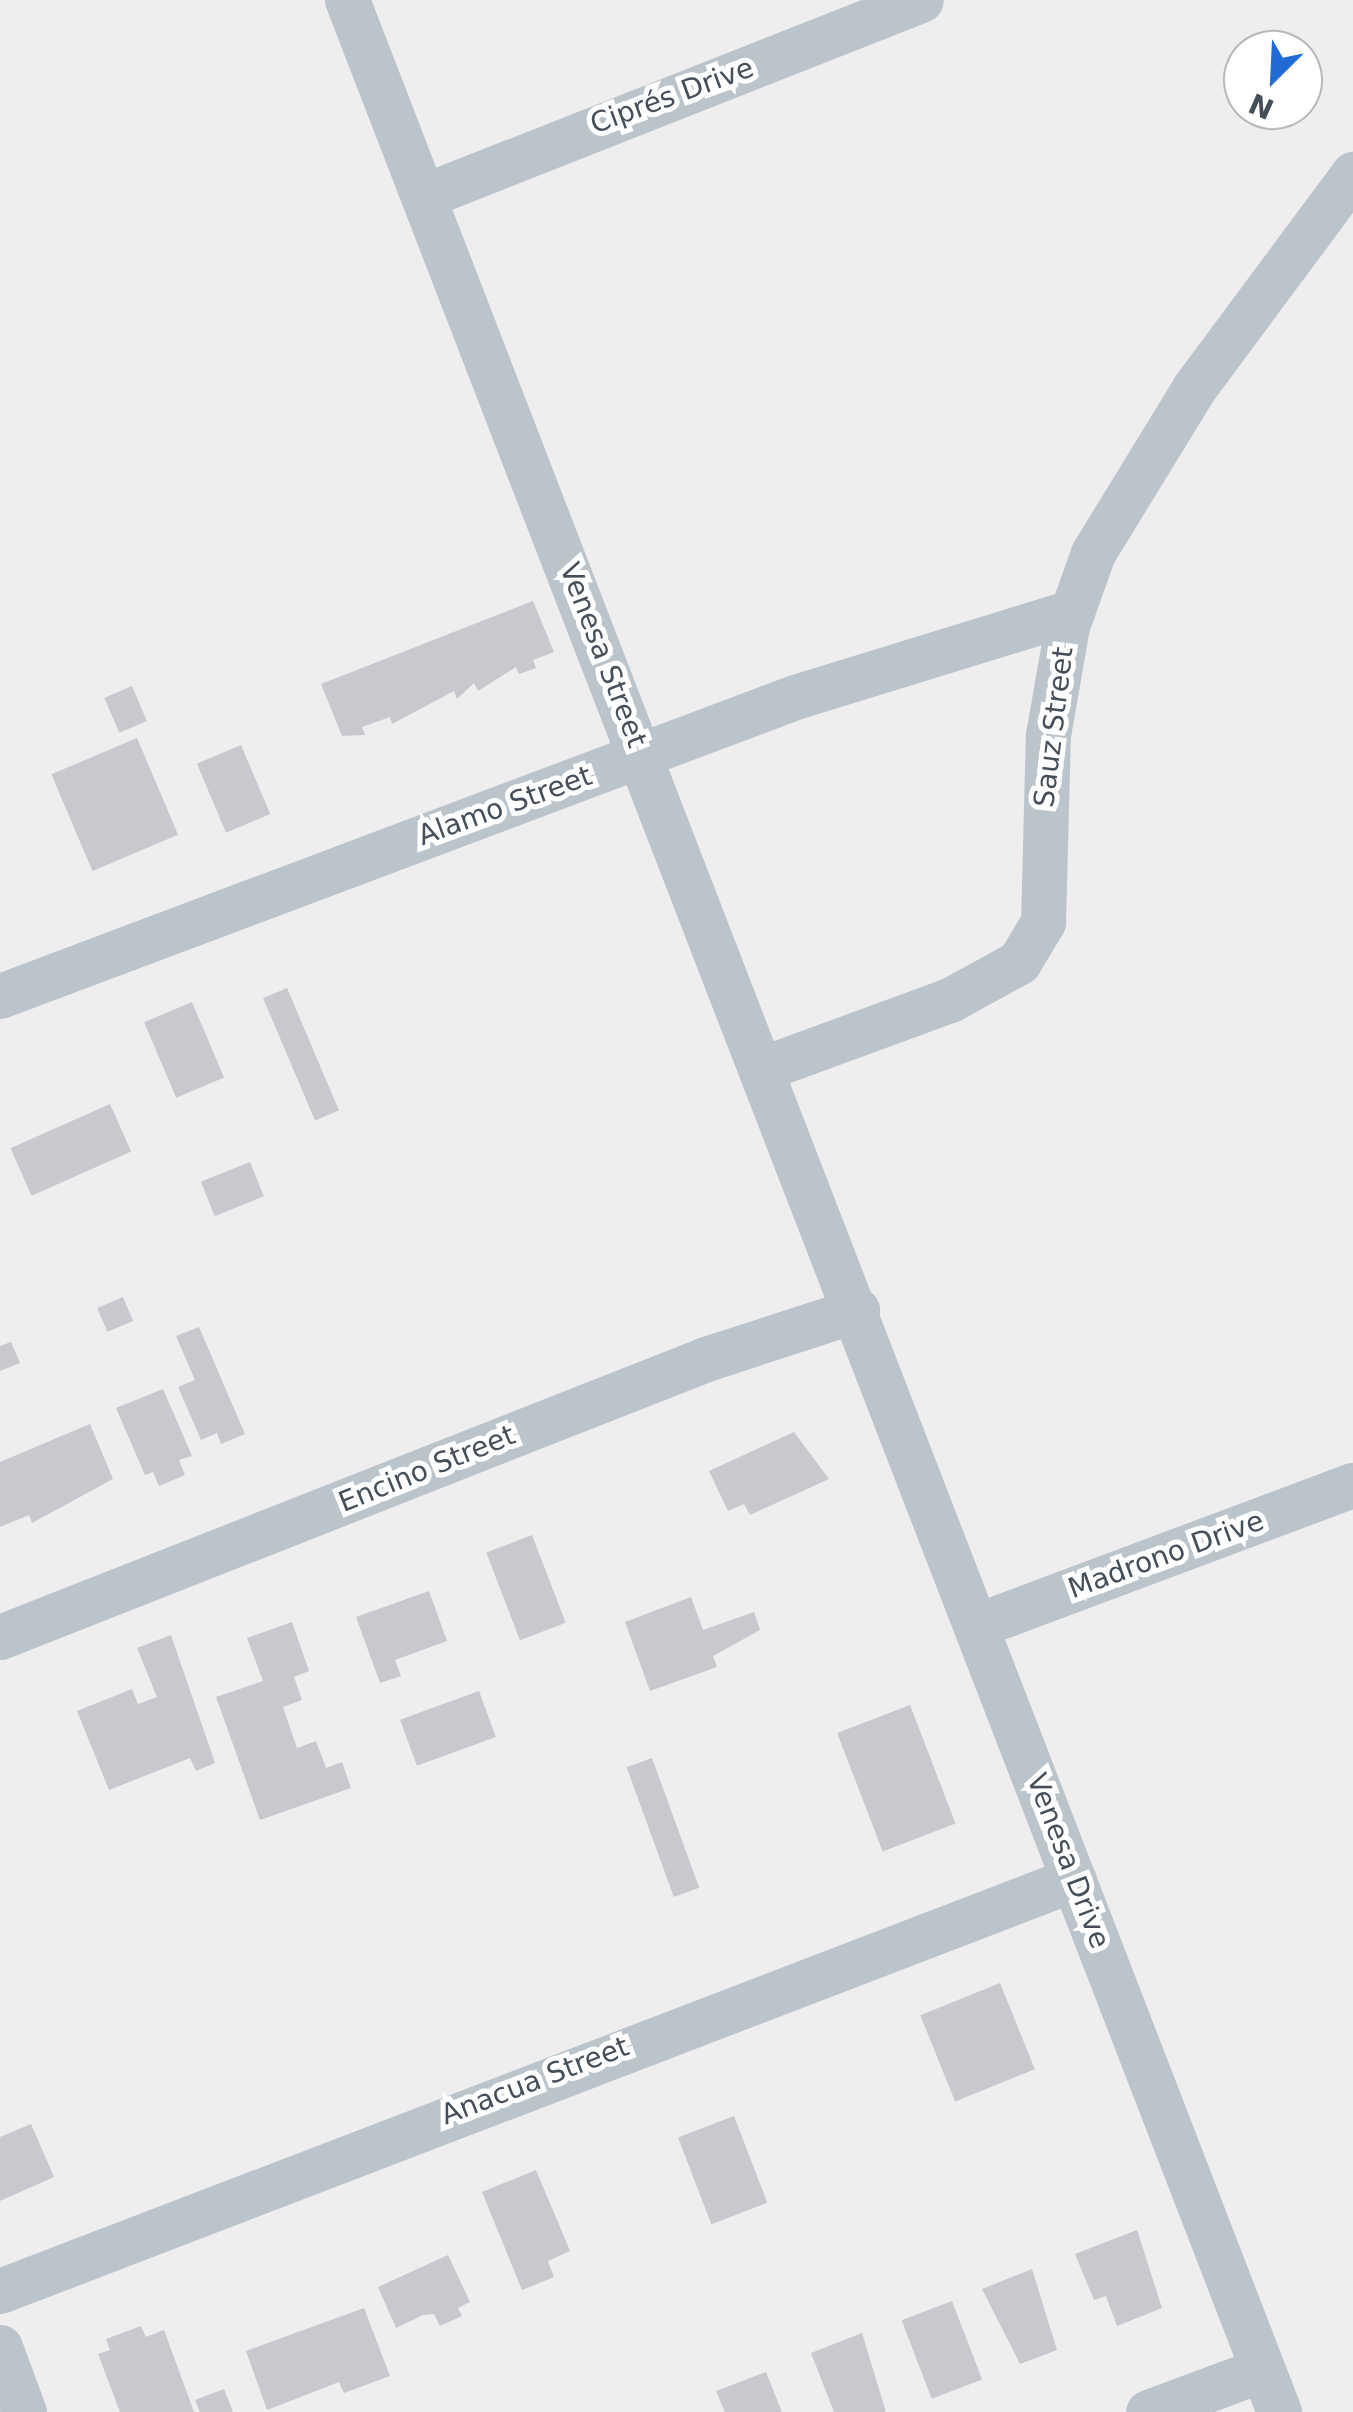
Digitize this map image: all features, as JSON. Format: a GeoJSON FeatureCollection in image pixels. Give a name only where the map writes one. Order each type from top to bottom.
{"type":"FeatureCollection","features":[{"type":"Feature","properties":{"kind":"street","name":"Venesa Street"},"geometry":{"type":"LineString","coordinates":[[347,0],[857,1310]]}},
{"type":"Feature","properties":{"kind":"street","name":"Ciprés Drive"},"geometry":{"type":"LineString","coordinates":[[424,196],[921,0]]}},
{"type":"Feature","properties":{"kind":"street","name":"Sauz Street"},"geometry":{"type":"LineString","coordinates":[[764,1068],[950,1000],[1019,962],[1043,922],[1048,734],[1072,612],[1124,491],[1353,174]]}},
{"type":"Feature","properties":{"kind":"street","name":"Alamo Street"},"geometry":{"type":"LineString","coordinates":[[0,996],[871,670],[1072,612]]}},
{"type":"Feature","properties":{"kind":"street","name":"Venesa Drive"},"geometry":{"type":"LineString","coordinates":[[857,1310],[1278,2412]]}},
{"type":"Feature","properties":{"kind":"street","name":"Encino Street"},"geometry":{"type":"LineString","coordinates":[[0,1637],[706,1359],[857,1310]]}},
{"type":"Feature","properties":{"kind":"street","name":"Madrono Drive"},"geometry":{"type":"LineString","coordinates":[[978,1625],[1353,1486]]}},
{"type":"Feature","properties":{"kind":"street","name":"Anacua Street"},"geometry":{"type":"LineString","coordinates":[[0,2291],[1074,1879]]}},
{"type":"Feature","properties":{"kind":"street"},"geometry":{"type":"LineString","coordinates":[[0,2347],[24,2412]]}},
{"type":"Feature","properties":{"kind":"street"},"geometry":{"type":"LineString","coordinates":[[1148,2412],[1261,2370]]}},
{"type":"Feature","properties":{"kind":"building"},"geometry":{"type":"Polygon","coordinates":[[[533,601],[554,652],[533,660],[536,668],[519,674],[516,667],[478,691],[474,683],[457,699],[454,691],[392,724],[390,717],[362,727],[365,735],[342,736],[321,684],[533,601]]]}},
{"type":"Feature","properties":{"kind":"building"},"geometry":{"type":"Polygon","coordinates":[[[132,686],[147,721],[119,733],[104,698],[132,686]]]}},
{"type":"Feature","properties":{"kind":"building"},"geometry":{"type":"Polygon","coordinates":[[[137,738],[178,835],[92,871],[51,774],[137,738]]]}},
{"type":"Feature","properties":{"kind":"building"},"geometry":{"type":"Polygon","coordinates":[[[241,745],[270,814],[226,833],[197,764],[241,745]]]}},
{"type":"Feature","properties":{"kind":"building"},"geometry":{"type":"Polygon","coordinates":[[[287,988],[339,1110],[315,1121],[263,998],[287,988]]]}},
{"type":"Feature","properties":{"kind":"building"},"geometry":{"type":"Polygon","coordinates":[[[192,1002],[224,1077],[176,1098],[144,1022],[192,1002]]]}},
{"type":"Feature","properties":{"kind":"building"},"geometry":{"type":"Polygon","coordinates":[[[110,1104],[131,1152],[32,1196],[10,1148],[110,1104]]]}},
{"type":"Feature","properties":{"kind":"building"},"geometry":{"type":"Polygon","coordinates":[[[250,1162],[264,1196],[215,1216],[201,1182],[250,1162]]]}},
{"type":"Feature","properties":{"kind":"building"},"geometry":{"type":"Polygon","coordinates":[[[123,1297],[133,1321],[107,1332],[97,1308],[123,1297]]]}},
{"type":"Feature","properties":{"kind":"building"},"geometry":{"type":"Polygon","coordinates":[[[199,1327],[245,1434],[221,1444],[217,1433],[201,1440],[178,1387],[195,1380],[176,1336],[199,1327]]]}},
{"type":"Feature","properties":{"kind":"building"},"geometry":{"type":"Polygon","coordinates":[[[11,1342],[20,1363],[0,1371],[0,1346],[11,1342]]]}},
{"type":"Feature","properties":{"kind":"building"},"geometry":{"type":"Polygon","coordinates":[[[163,1389],[192,1456],[179,1460],[185,1475],[159,1486],[153,1472],[145,1475],[116,1408],[163,1389]]]}},
{"type":"Feature","properties":{"kind":"building"},"geometry":{"type":"Polygon","coordinates":[[[90,1424],[113,1479],[32,1523],[29,1515],[0,1527],[0,1462],[90,1424]]]}},
{"type":"Feature","properties":{"kind":"building"},"geometry":{"type":"Polygon","coordinates":[[[794,1432],[829,1479],[750,1515],[744,1504],[728,1511],[709,1471],[794,1432]]]}},
{"type":"Feature","properties":{"kind":"building"},"geometry":{"type":"Polygon","coordinates":[[[532,1535],[566,1623],[520,1640],[486,1553],[532,1535]]]}},
{"type":"Feature","properties":{"kind":"building"},"geometry":{"type":"Polygon","coordinates":[[[429,1591],[447,1641],[395,1660],[401,1676],[380,1683],[356,1617],[429,1591]]]}},
{"type":"Feature","properties":{"kind":"building"},"geometry":{"type":"Polygon","coordinates":[[[691,1597],[703,1630],[754,1612],[760,1630],[713,1656],[717,1667],[650,1691],[625,1622],[691,1597]]]}},
{"type":"Feature","properties":{"kind":"building"},"geometry":{"type":"Polygon","coordinates":[[[292,1622],[309,1671],[294,1677],[302,1700],[283,1707],[297,1748],[316,1741],[326,1768],[342,1762],[351,1788],[260,1820],[216,1697],[263,1681],[247,1638],[292,1622]]]}},
{"type":"Feature","properties":{"kind":"building"},"geometry":{"type":"Polygon","coordinates":[[[171,1635],[215,1763],[196,1771],[190,1758],[109,1790],[77,1711],[132,1689],[138,1704],[157,1697],[137,1648],[171,1635]]]}},
{"type":"Feature","properties":{"kind":"building"},"geometry":{"type":"Polygon","coordinates":[[[479,1691],[496,1737],[417,1766],[400,1720],[479,1691]]]}},
{"type":"Feature","properties":{"kind":"building"},"geometry":{"type":"Polygon","coordinates":[[[910,1705],[956,1824],[883,1852],[837,1733],[910,1705]]]}},
{"type":"Feature","properties":{"kind":"building"},"geometry":{"type":"Polygon","coordinates":[[[652,1758],[699,1888],[674,1897],[627,1767],[652,1758]]]}},
{"type":"Feature","properties":{"kind":"building"},"geometry":{"type":"Polygon","coordinates":[[[1000,1983],[1035,2069],[955,2101],[920,2015],[1000,1983]]]}},
{"type":"Feature","properties":{"kind":"building"},"geometry":{"type":"Polygon","coordinates":[[[734,2116],[767,2203],[711,2224],[678,2138],[734,2116]]]}},
{"type":"Feature","properties":{"kind":"building"},"geometry":{"type":"Polygon","coordinates":[[[31,2124],[54,2177],[0,2201],[0,2137],[31,2124]]]}},
{"type":"Feature","properties":{"kind":"building"},"geometry":{"type":"Polygon","coordinates":[[[536,2170],[570,2251],[548,2261],[554,2277],[522,2290],[482,2192],[536,2170]]]}},
{"type":"Feature","properties":{"kind":"building"},"geometry":{"type":"Polygon","coordinates":[[[1137,2230],[1162,2308],[1117,2326],[1106,2296],[1094,2300],[1075,2254],[1137,2230]]]}},
{"type":"Feature","properties":{"kind":"building"},"geometry":{"type":"Polygon","coordinates":[[[448,2255],[470,2302],[458,2308],[462,2316],[440,2326],[434,2314],[423,2315],[396,2328],[378,2287],[448,2255]]]}},
{"type":"Feature","properties":{"kind":"building"},"geometry":{"type":"Polygon","coordinates":[[[1032,2269],[1057,2350],[1020,2364],[982,2289],[1032,2269]]]}},
{"type":"Feature","properties":{"kind":"building"},"geometry":{"type":"Polygon","coordinates":[[[952,2301],[982,2379],[932,2399],[902,2320],[952,2301]]]}},
{"type":"Feature","properties":{"kind":"building"},"geometry":{"type":"Polygon","coordinates":[[[364,2308],[390,2376],[344,2393],[339,2382],[267,2410],[246,2351],[364,2308]]]}},
{"type":"Feature","properties":{"kind":"building"},"geometry":{"type":"Polygon","coordinates":[[[141,2326],[146,2337],[164,2330],[194,2412],[120,2412],[98,2354],[110,2350],[106,2339],[141,2326]]]}},
{"type":"Feature","properties":{"kind":"building"},"geometry":{"type":"Polygon","coordinates":[[[862,2333],[886,2412],[834,2412],[811,2353],[862,2333]]]}},
{"type":"Feature","properties":{"kind":"building"},"geometry":{"type":"Polygon","coordinates":[[[766,2372],[782,2412],[725,2412],[716,2391],[766,2372]]]}},
{"type":"Feature","properties":{"kind":"building"},"geometry":{"type":"Polygon","coordinates":[[[224,2389],[233,2412],[200,2412],[195,2400],[224,2389]]]}}]}
